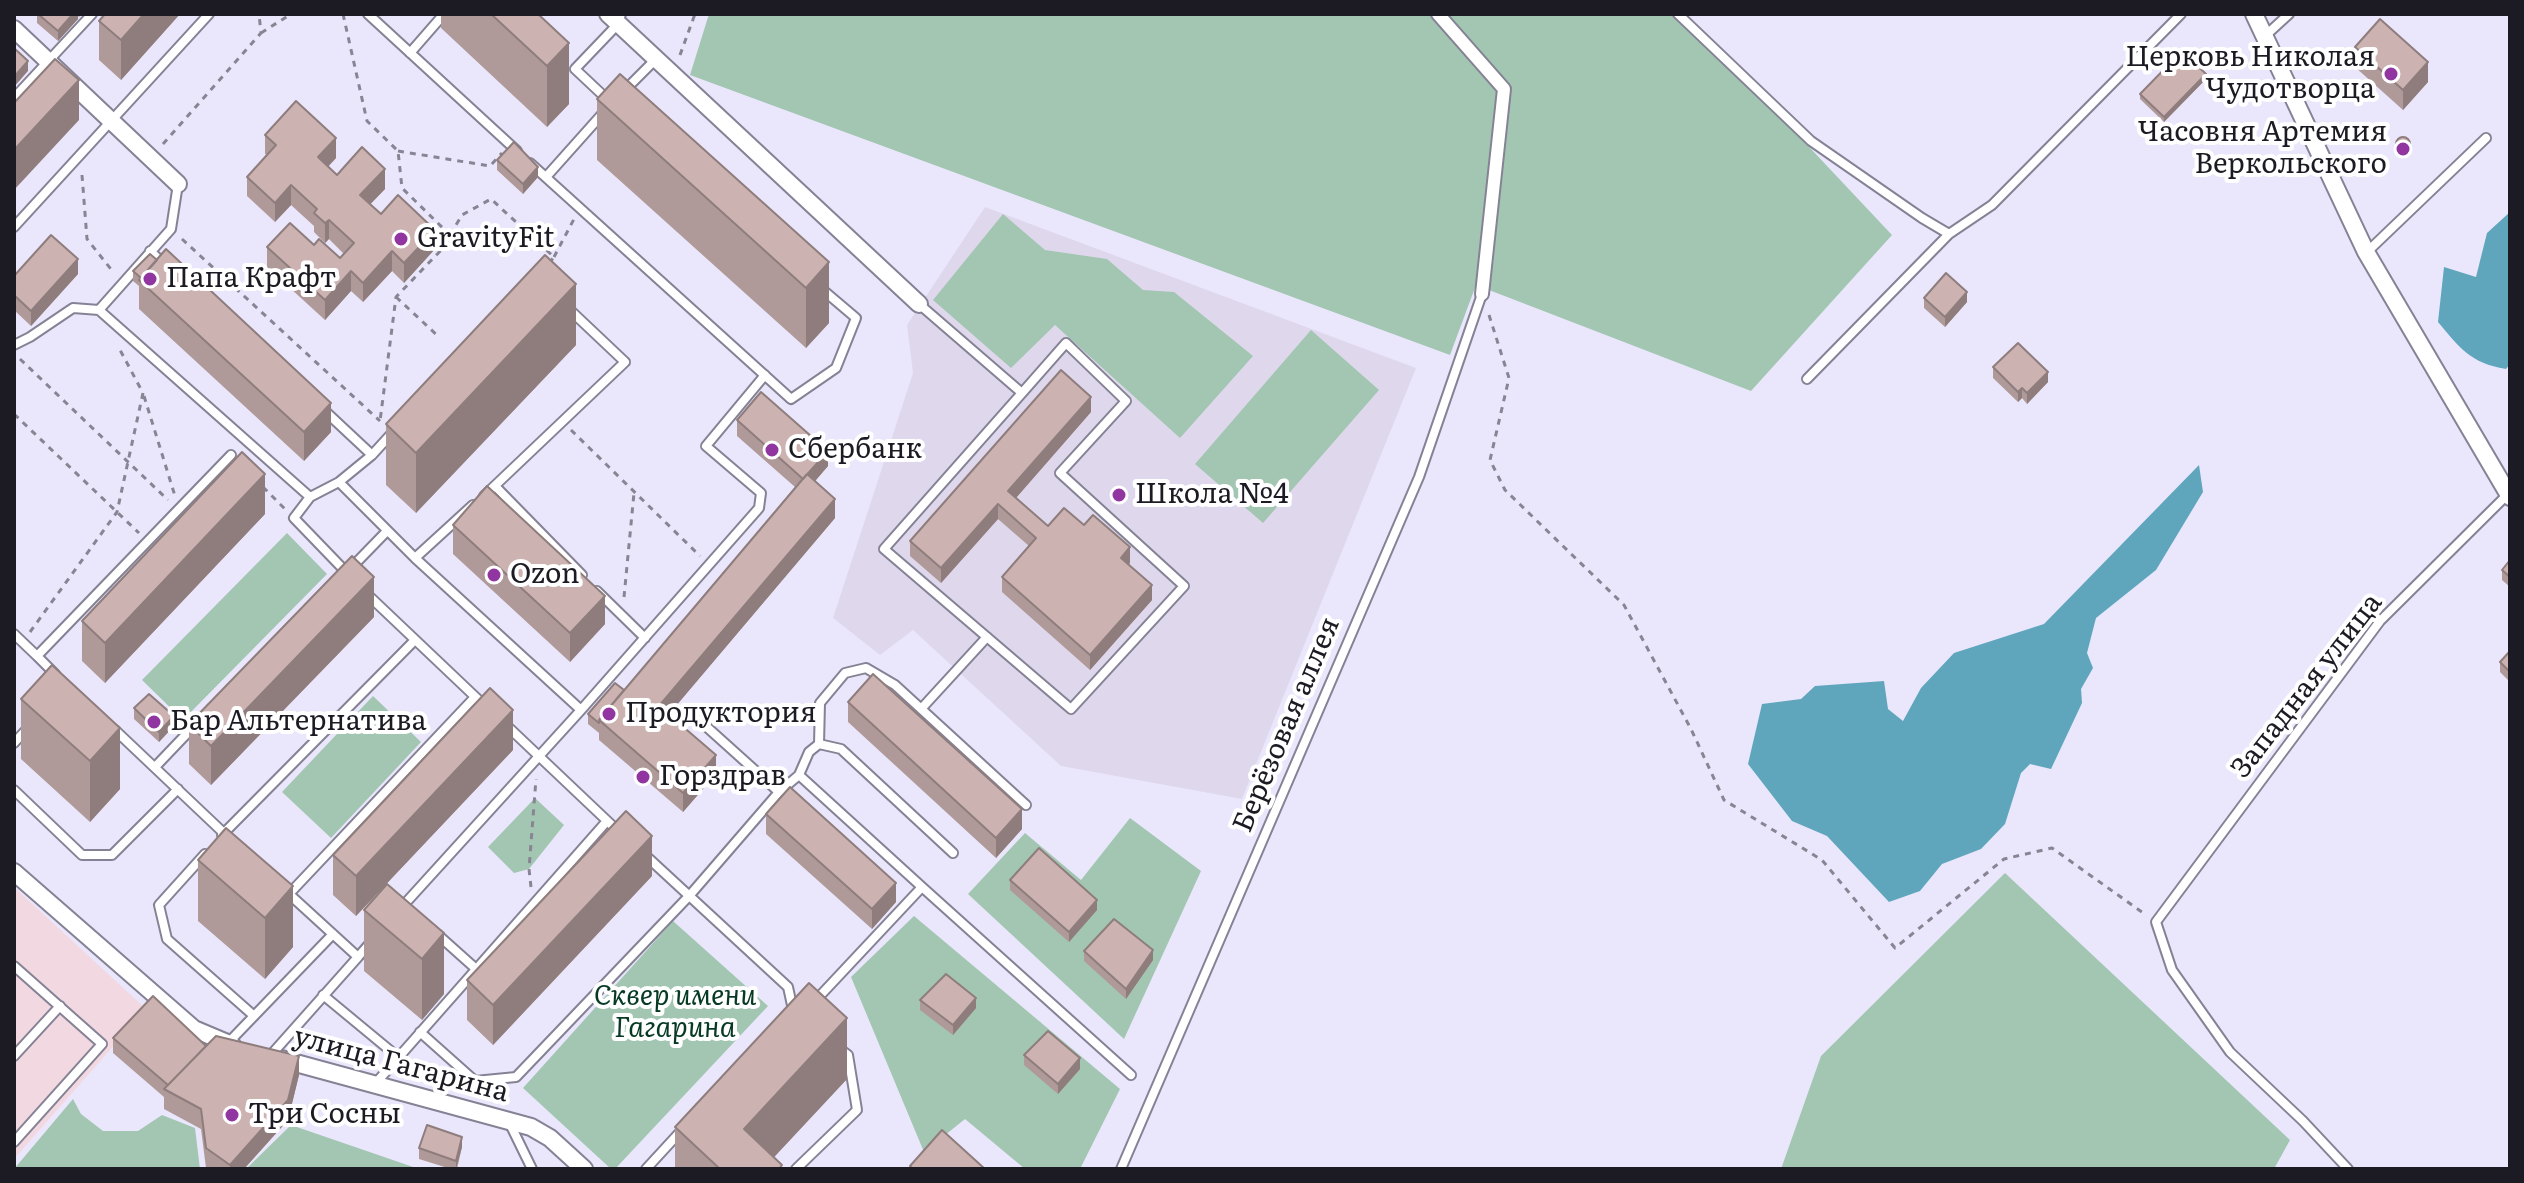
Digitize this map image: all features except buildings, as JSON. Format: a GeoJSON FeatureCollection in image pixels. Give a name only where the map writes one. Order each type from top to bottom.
{"type":"FeatureCollection","features":[{"type":"Feature","properties":{"kind":"street"},"geometry":{"type":"LineString","coordinates":[[1438,14],[1504,89],[1482,294]]}},
{"type":"Feature","properties":{"kind":"street"},"geometry":{"type":"LineString","coordinates":[[2254,14],[2366,252],[2509,495]]}},
{"type":"Feature","properties":{"kind":"street"},"geometry":{"type":"LineString","coordinates":[[616,17],[656,59],[919,304]]}},
{"type":"Feature","properties":{"kind":"street"},"geometry":{"type":"LineString","coordinates":[[14,29],[178,184]]}},
{"type":"Feature","properties":{"kind":"street","name":"улица Гагарина"},"geometry":{"type":"LineString","coordinates":[[14,872],[194,1029],[249,1050],[531,1127],[550,1138],[584,1169]]}},
{"type":"Feature","properties":{"kind":"lane"},"geometry":{"type":"LineString","coordinates":[[14,98],[92,14]]}},
{"type":"Feature","properties":{"kind":"lane"},"geometry":{"type":"LineString","coordinates":[[14,227],[209,14]]}},
{"type":"Feature","properties":{"kind":"lane"},"geometry":{"type":"LineString","coordinates":[[368,14],[791,399],[836,368],[856,318],[821,288]]}},
{"type":"Feature","properties":{"kind":"lane"},"geometry":{"type":"LineString","coordinates":[[410,53],[444,14]]}},
{"type":"Feature","properties":{"kind":"lane"},"geometry":{"type":"LineString","coordinates":[[1678,14],[1811,141],[1949,234]]}},
{"type":"Feature","properties":{"kind":"lane"},"geometry":{"type":"LineString","coordinates":[[1807,379],[1949,234],[1992,205],[2181,14]]}},
{"type":"Feature","properties":{"kind":"lane"},"geometry":{"type":"LineString","coordinates":[[2265,36],[2289,14]]}},
{"type":"Feature","properties":{"kind":"lane"},"geometry":{"type":"LineString","coordinates":[[575,69],[616,17]]}},
{"type":"Feature","properties":{"kind":"lane"},"geometry":{"type":"LineString","coordinates":[[546,177],[656,59]]}},
{"type":"Feature","properties":{"kind":"lane"},"geometry":{"type":"LineString","coordinates":[[565,60],[612,103]]}},
{"type":"Feature","properties":{"kind":"lane"},"geometry":{"type":"LineString","coordinates":[[2366,252],[2486,138]]}},
{"type":"Feature","properties":{"kind":"lane"},"geometry":{"type":"LineString","coordinates":[[99,310],[171,229],[178,184]]}},
{"type":"Feature","properties":{"kind":"lane"},"geometry":{"type":"LineString","coordinates":[[150,251],[173,273]]}},
{"type":"Feature","properties":{"kind":"lane","name":"Берёзовая аллея"},"geometry":{"type":"LineString","coordinates":[[1121,1169],[1419,477],[1482,294]]}},
{"type":"Feature","properties":{"kind":"lane"},"geometry":{"type":"LineString","coordinates":[[415,558],[455,519],[496,487],[625,362],[558,299]]}},
{"type":"Feature","properties":{"kind":"lane"},"geometry":{"type":"LineString","coordinates":[[919,304],[1022,393]]}},
{"type":"Feature","properties":{"kind":"lane"},"geometry":{"type":"LineString","coordinates":[[14,345],[73,308],[99,310],[310,497]]}},
{"type":"Feature","properties":{"kind":"lane"},"geometry":{"type":"LineString","coordinates":[[1066,343],[1126,401],[1060,473],[1184,586],[1071,709],[884,549],[1022,393],[1066,343]]}},
{"type":"Feature","properties":{"kind":"lane"},"geometry":{"type":"LineString","coordinates":[[395,915],[759,508],[761,493],[706,446],[765,375]]}},
{"type":"Feature","properties":{"kind":"lane"},"geometry":{"type":"LineString","coordinates":[[314,401],[372,455]]}},
{"type":"Feature","properties":{"kind":"lane"},"geometry":{"type":"LineString","coordinates":[[355,581],[294,518],[310,497],[339,482],[372,455],[403,421]]}},
{"type":"Feature","properties":{"kind":"lane"},"geometry":{"type":"LineString","coordinates":[[37,656],[231,455]]}},
{"type":"Feature","properties":{"kind":"lane"},"geometry":{"type":"LineString","coordinates":[[339,482],[415,558],[581,710]]}},
{"type":"Feature","properties":{"kind":"lane"},"geometry":{"type":"LineString","coordinates":[[496,487],[645,638]]}},
{"type":"Feature","properties":{"kind":"lane","name":"Западная улица"},"geometry":{"type":"LineString","coordinates":[[2156,922],[2380,621],[2509,495]]}},
{"type":"Feature","properties":{"kind":"lane"},"geometry":{"type":"LineString","coordinates":[[336,583],[387,531]]}},
{"type":"Feature","properties":{"kind":"lane"},"geometry":{"type":"LineString","coordinates":[[364,590],[631,842]]}},
{"type":"Feature","properties":{"kind":"lane"},"geometry":{"type":"LineString","coordinates":[[14,634],[67,686]]}},
{"type":"Feature","properties":{"kind":"lane"},"geometry":{"type":"LineString","coordinates":[[921,709],[987,637]]}},
{"type":"Feature","properties":{"kind":"lane"},"geometry":{"type":"LineString","coordinates":[[253,1015],[167,939],[159,905],[224,833],[415,640]]}},
{"type":"Feature","properties":{"kind":"lane"},"geometry":{"type":"LineString","coordinates":[[420,1032],[475,1081],[516,1077],[690,895],[779,792],[799,775],[809,752],[819,744],[820,703],[845,673],[866,668],[895,685],[1026,805]]}},
{"type":"Feature","properties":{"kind":"lane"},"geometry":{"type":"LineString","coordinates":[[289,894],[475,697]]}},
{"type":"Feature","properties":{"kind":"lane"},"geometry":{"type":"LineString","coordinates":[[155,767],[208,713]]}},
{"type":"Feature","properties":{"kind":"lane"},"geometry":{"type":"LineString","coordinates":[[14,743],[35,720]]}},
{"type":"Feature","properties":{"kind":"lane"},"geometry":{"type":"LineString","coordinates":[[699,720],[779,792]]}},
{"type":"Feature","properties":{"kind":"lane"},"geometry":{"type":"LineString","coordinates":[[111,726],[235,843]]}},
{"type":"Feature","properties":{"kind":"lane"},"geometry":{"type":"LineString","coordinates":[[819,744],[841,749],[953,853]]}},
{"type":"Feature","properties":{"kind":"lane"},"geometry":{"type":"LineString","coordinates":[[799,775],[1131,1075]]}},
{"type":"Feature","properties":{"kind":"lane"},"geometry":{"type":"LineString","coordinates":[[14,790],[82,855],[112,855],[178,789]]}},
{"type":"Feature","properties":{"kind":"lane"},"geometry":{"type":"LineString","coordinates":[[374,1085],[607,821]]}},
{"type":"Feature","properties":{"kind":"lane"},"geometry":{"type":"LineString","coordinates":[[643,853],[788,987],[798,1012],[784,1020]]}},
{"type":"Feature","properties":{"kind":"lane"},"geometry":{"type":"LineString","coordinates":[[278,884],[358,957]]}},
{"type":"Feature","properties":{"kind":"lane"},"geometry":{"type":"LineString","coordinates":[[812,1003],[922,887]]}},
{"type":"Feature","properties":{"kind":"lane"},"geometry":{"type":"LineString","coordinates":[[404,905],[415,915]]}},
{"type":"Feature","properties":{"kind":"lane"},"geometry":{"type":"LineString","coordinates":[[2156,922],[2172,970],[2230,1052],[2303,1121],[2348,1169]]}},
{"type":"Feature","properties":{"kind":"lane"},"geometry":{"type":"LineString","coordinates":[[427,926],[475,968]]}},
{"type":"Feature","properties":{"kind":"lane"},"geometry":{"type":"LineString","coordinates":[[249,1050],[253,1015],[333,934]]}},
{"type":"Feature","properties":{"kind":"lane"},"geometry":{"type":"LineString","coordinates":[[249,1050],[323,995],[376,936]]}},
{"type":"Feature","properties":{"kind":"lane"},"geometry":{"type":"LineString","coordinates":[[14,1142],[102,1044],[15,969]]}},
{"type":"Feature","properties":{"kind":"lane"},"geometry":{"type":"LineString","coordinates":[[323,995],[398,1057]]}},
{"type":"Feature","properties":{"kind":"lane"},"geometry":{"type":"LineString","coordinates":[[14,1056],[60,1006]]}},
{"type":"Feature","properties":{"kind":"lane"},"geometry":{"type":"LineString","coordinates":[[796,1169],[857,1110],[848,1055],[836,1045]]}},
{"type":"Feature","properties":{"kind":"lane"},"geometry":{"type":"LineString","coordinates":[[509,1121],[532,1169]]}},
{"type":"Feature","properties":{"kind":"lane"},"geometry":{"type":"LineString","coordinates":[[646,1169],[688,1123]]}},
{"type":"Feature","properties":{"kind":"path"},"geometry":{"type":"LineString","coordinates":[[259,14],[261,33]]}},
{"type":"Feature","properties":{"kind":"path"},"geometry":{"type":"LineString","coordinates":[[150,159],[261,33],[291,14]]}},
{"type":"Feature","properties":{"kind":"path"},"geometry":{"type":"LineString","coordinates":[[343,14],[367,121],[398,151],[490,166],[510,144]]}},
{"type":"Feature","properties":{"kind":"path"},"geometry":{"type":"LineString","coordinates":[[669,71],[684,49],[695,14]]}},
{"type":"Feature","properties":{"kind":"path"},"geometry":{"type":"LineString","coordinates":[[398,151],[402,188],[450,235]]}},
{"type":"Feature","properties":{"kind":"path"},"geometry":{"type":"LineString","coordinates":[[80,155],[87,239],[122,283]]}},
{"type":"Feature","properties":{"kind":"path"},"geometry":{"type":"LineString","coordinates":[[171,229],[380,421],[396,297],[445,246],[462,215],[491,199],[554,257]]}},
{"type":"Feature","properties":{"kind":"path"},"geometry":{"type":"LineString","coordinates":[[545,267],[554,257],[580,209]]}},
{"type":"Feature","properties":{"kind":"path"},"geometry":{"type":"LineString","coordinates":[[1482,294],[1509,378],[1490,460],[1505,490],[1624,605],[1691,729],[1724,800],[1822,860],[1895,948],[2004,859],[2052,848],[2156,922]]}},
{"type":"Feature","properties":{"kind":"path"},"geometry":{"type":"LineString","coordinates":[[396,297],[439,337]]}},
{"type":"Feature","properties":{"kind":"path"},"geometry":{"type":"LineString","coordinates":[[114,337],[143,393],[179,511]]}},
{"type":"Feature","properties":{"kind":"path"},"geometry":{"type":"LineString","coordinates":[[14,353],[179,511]]}},
{"type":"Feature","properties":{"kind":"path"},"geometry":{"type":"LineString","coordinates":[[23,643],[117,512],[143,393]]}},
{"type":"Feature","properties":{"kind":"path"},"geometry":{"type":"LineString","coordinates":[[14,414],[149,543]]}},
{"type":"Feature","properties":{"kind":"path"},"geometry":{"type":"LineString","coordinates":[[564,423],[709,565]]}},
{"type":"Feature","properties":{"kind":"path"},"geometry":{"type":"LineString","coordinates":[[262,486],[294,518]]}},
{"type":"Feature","properties":{"kind":"path"},"geometry":{"type":"LineString","coordinates":[[622,616],[634,493]]}},
{"type":"Feature","properties":{"kind":"path"},"geometry":{"type":"LineString","coordinates":[[534,904],[529,869],[538,755]]}},
{"type":"Feature","properties":{"kind":"shaded area","name":"Школа №4"},"geometry":{"type":"Polygon","coordinates":[[[985,207],[1416,368],[1242,799],[1061,766],[913,630],[880,655],[833,618],[913,373],[907,325],[985,207]]]}},
{"type":"Feature","properties":{"kind":"shaded area"},"geometry":{"type":"Polygon","coordinates":[[[14,887],[146,1009],[14,1159],[14,887]]]}},
{"type":"Feature","properties":{"kind":"green space"},"geometry":{"type":"Polygon","coordinates":[[[709,14],[1684,14],[1892,235],[1751,391],[1476,285],[1450,355],[690,75],[709,14]]]}},
{"type":"Feature","properties":{"kind":"green space"},"geometry":{"type":"Polygon","coordinates":[[[1003,214],[1045,250],[1107,259],[1143,290],[1174,292],[1253,356],[1180,438],[1055,325],[1011,368],[933,300],[1003,214]]]}},
{"type":"Feature","properties":{"kind":"green space"},"geometry":{"type":"Polygon","coordinates":[[[1311,330],[1379,390],[1263,523],[1195,464],[1311,330]]]}},
{"type":"Feature","properties":{"kind":"green space"},"geometry":{"type":"Polygon","coordinates":[[[287,533],[327,574],[183,720],[142,680],[287,533]]]}},
{"type":"Feature","properties":{"kind":"green space"},"geometry":{"type":"Polygon","coordinates":[[[373,696],[421,742],[331,838],[282,792],[373,696]]]}},
{"type":"Feature","properties":{"kind":"green space"},"geometry":{"type":"Polygon","coordinates":[[[535,798],[564,825],[529,869],[514,873],[488,847],[535,798]]]}},
{"type":"Feature","properties":{"kind":"green space"},"geometry":{"type":"Polygon","coordinates":[[[1130,818],[1201,871],[1124,1039],[968,894],[1025,833],[1081,880],[1130,818]]]}},
{"type":"Feature","properties":{"kind":"green space"},"geometry":{"type":"Polygon","coordinates":[[[2005,873],[2290,1140],[2274,1169],[1781,1169],[1821,1056],[2005,873]]]}},
{"type":"Feature","properties":{"kind":"green space"},"geometry":{"type":"Polygon","coordinates":[[[914,916],[1120,1089],[1080,1169],[1025,1169],[965,1119],[924,1152],[851,977],[914,916]]]}},
{"type":"Feature","properties":{"kind":"green space","name":"Сквер имени Гагарина"},"geometry":{"type":"Polygon","coordinates":[[[673,921],[768,1006],[615,1169],[611,1169],[523,1088],[673,921]]]}},
{"type":"Feature","properties":{"kind":"green space"},"geometry":{"type":"Polygon","coordinates":[[[73,1099],[81,1114],[103,1131],[138,1131],[162,1115],[195,1128],[200,1169],[14,1169],[73,1099]]]}},
{"type":"Feature","properties":{"kind":"green space"},"geometry":{"type":"Polygon","coordinates":[[[291,1125],[419,1169],[246,1169],[291,1125]]]}},
{"type":"Feature","properties":{"kind":"water"},"geometry":{"type":"Polygon","coordinates":[[[2510,212],[2510,364],[2506,369],[2474,358],[2438,322],[2444,267],[2476,277],[2487,233],[2510,212]]]}},
{"type":"Feature","properties":{"kind":"water"},"geometry":{"type":"Polygon","coordinates":[[[2199,465],[2203,492],[2156,570],[2096,618],[2087,653],[2093,668],[2081,689],[2082,703],[2051,769],[2030,764],[2021,773],[2005,824],[1981,849],[1942,864],[1920,891],[1889,902],[1827,836],[1792,821],[1748,764],[1762,704],[1801,699],[1815,686],[1884,681],[1888,709],[1903,721],[1921,688],[1954,653],[2044,624],[2199,465]]]}},
{"type":"Feature","properties":{"kind":"place","name":"Церковь Николая Чудотворца"},"geometry":{"type":"Point","coordinates":[2391,74]}},
{"type":"Feature","properties":{"kind":"place","name":"Часовня Артемия Веркольского"},"geometry":{"type":"Point","coordinates":[2403,149]}},
{"type":"Feature","properties":{"kind":"place","name":"GravityFit"},"geometry":{"type":"Point","coordinates":[401,239]}},
{"type":"Feature","properties":{"kind":"place","name":"Папа Крафт"},"geometry":{"type":"Point","coordinates":[150,279]}},
{"type":"Feature","properties":{"kind":"place","name":"Сбербанк"},"geometry":{"type":"Point","coordinates":[772,450]}},
{"type":"Feature","properties":{"kind":"place","name":"Школа №4"},"geometry":{"type":"Point","coordinates":[1119,495]}},
{"type":"Feature","properties":{"kind":"place","name":"Ozon"},"geometry":{"type":"Point","coordinates":[494,575]}},
{"type":"Feature","properties":{"kind":"place","name":"Продуктория"},"geometry":{"type":"Point","coordinates":[609,714]}},
{"type":"Feature","properties":{"kind":"place","name":"Бар Альтернатива"},"geometry":{"type":"Point","coordinates":[154,722]}},
{"type":"Feature","properties":{"kind":"place","name":"Горздрав"},"geometry":{"type":"Point","coordinates":[643,777]}},
{"type":"Feature","properties":{"kind":"place","name":"Три Сосны"},"geometry":{"type":"Point","coordinates":[232,1115]}}]}
